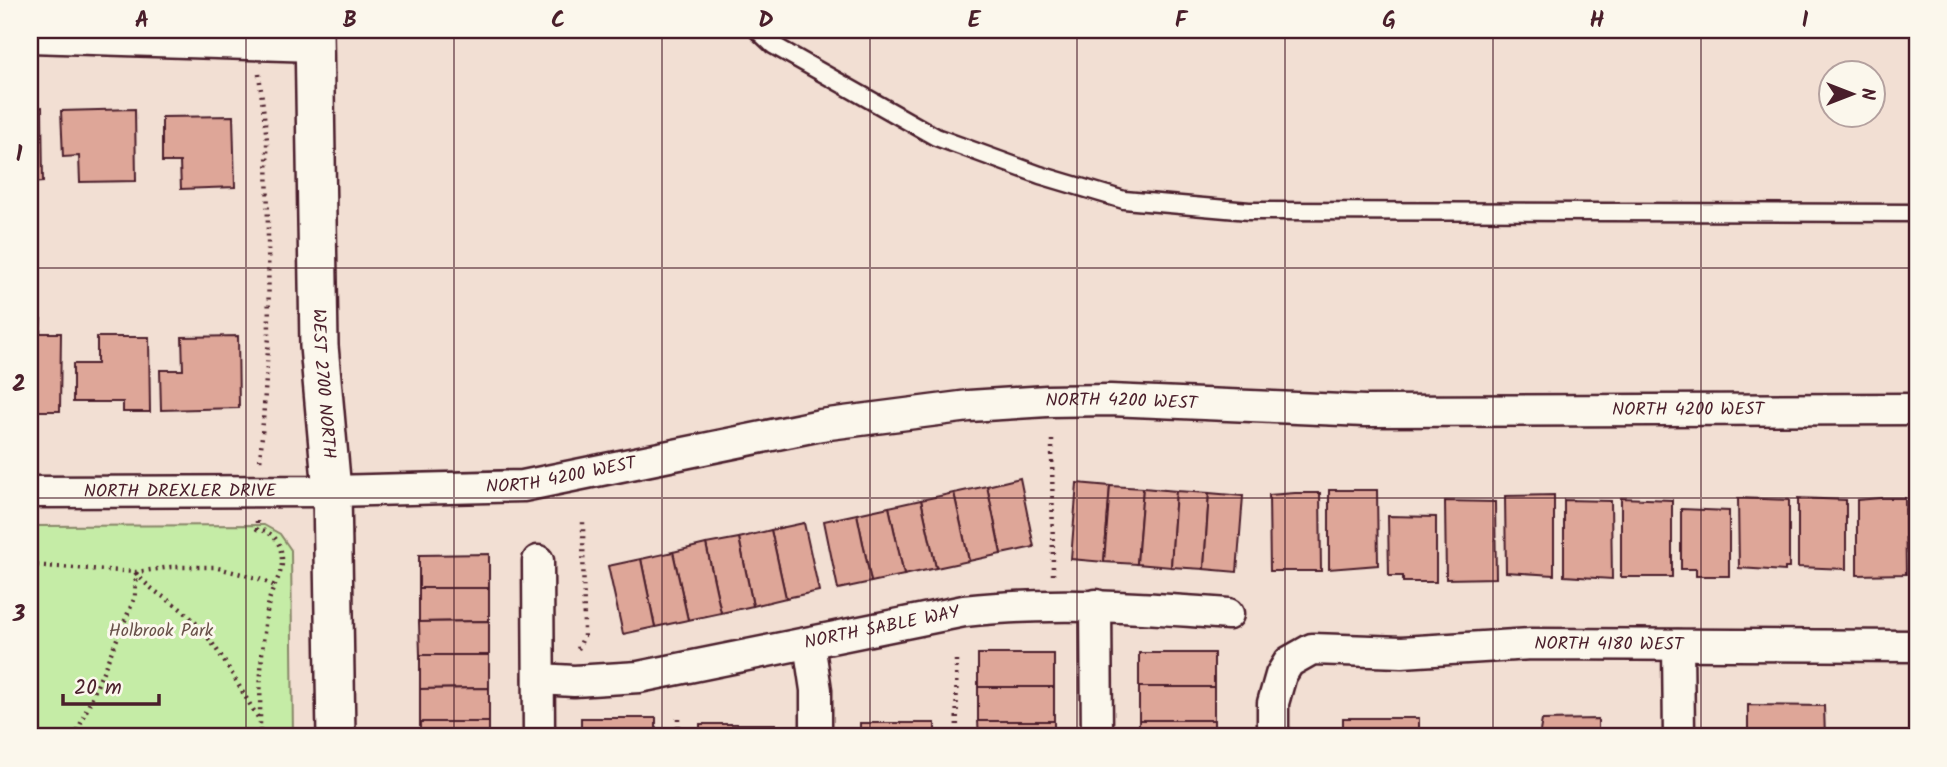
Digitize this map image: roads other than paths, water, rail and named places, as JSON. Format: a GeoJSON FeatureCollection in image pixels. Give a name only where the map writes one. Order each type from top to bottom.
{"type":"FeatureCollection","features":[{"type":"Feature","properties":{"kind":"street"},"geometry":{"type":"LineString","coordinates":[[30,37],[314,38]]}},
{"type":"Feature","properties":{"kind":"street","name":"WEST 2700 NORTH"},"geometry":{"type":"LineString","coordinates":[[314,38],[319,346],[332,491],[336,737]]}},
{"type":"Feature","properties":{"kind":"street","name":"NORTH 4200 WEST"},"geometry":{"type":"LineString","coordinates":[[332,491],[523,486],[821,425],[969,406],[1047,401],[1365,411],[1917,409]]}},
{"type":"Feature","properties":{"kind":"street","name":"NORTH DREXLER DRIVE"},"geometry":{"type":"LineString","coordinates":[[30,492],[332,491]]}},
{"type":"Feature","properties":{"kind":"street"},"geometry":{"type":"LineString","coordinates":[[538,561],[539,737]]}},
{"type":"Feature","properties":{"kind":"street","name":"NORTH SABLE WAY"},"geometry":{"type":"LineString","coordinates":[[539,679],[586,681],[639,677],[964,611],[1038,604],[1228,614]]}},
{"type":"Feature","properties":{"kind":"street"},"geometry":{"type":"LineString","coordinates":[[1096,605],[1097,737]]}},
{"type":"Feature","properties":{"kind":"street"},"geometry":{"type":"LineString","coordinates":[[808,643],[816,690],[816,737]]}},
{"type":"Feature","properties":{"kind":"street","name":"NORTH 4180 WEST"},"geometry":{"type":"LineString","coordinates":[[1273,737],[1273,703],[1281,675],[1289,662],[1312,649],[1402,652],[1531,644],[1917,646]]}},
{"type":"Feature","properties":{"kind":"street"},"geometry":{"type":"LineString","coordinates":[[1678,645],[1679,737]]}},
{"type":"Feature","properties":{"kind":"lane"},"geometry":{"type":"LineString","coordinates":[[757,30],[773,45],[936,137],[1040,175],[1124,200],[1249,211],[1917,213]]}},
{"type":"Feature","properties":{"kind":"park label","name":"Holbrook Park"},"geometry":{"type":"Point","coordinates":[161,631]}}]}
